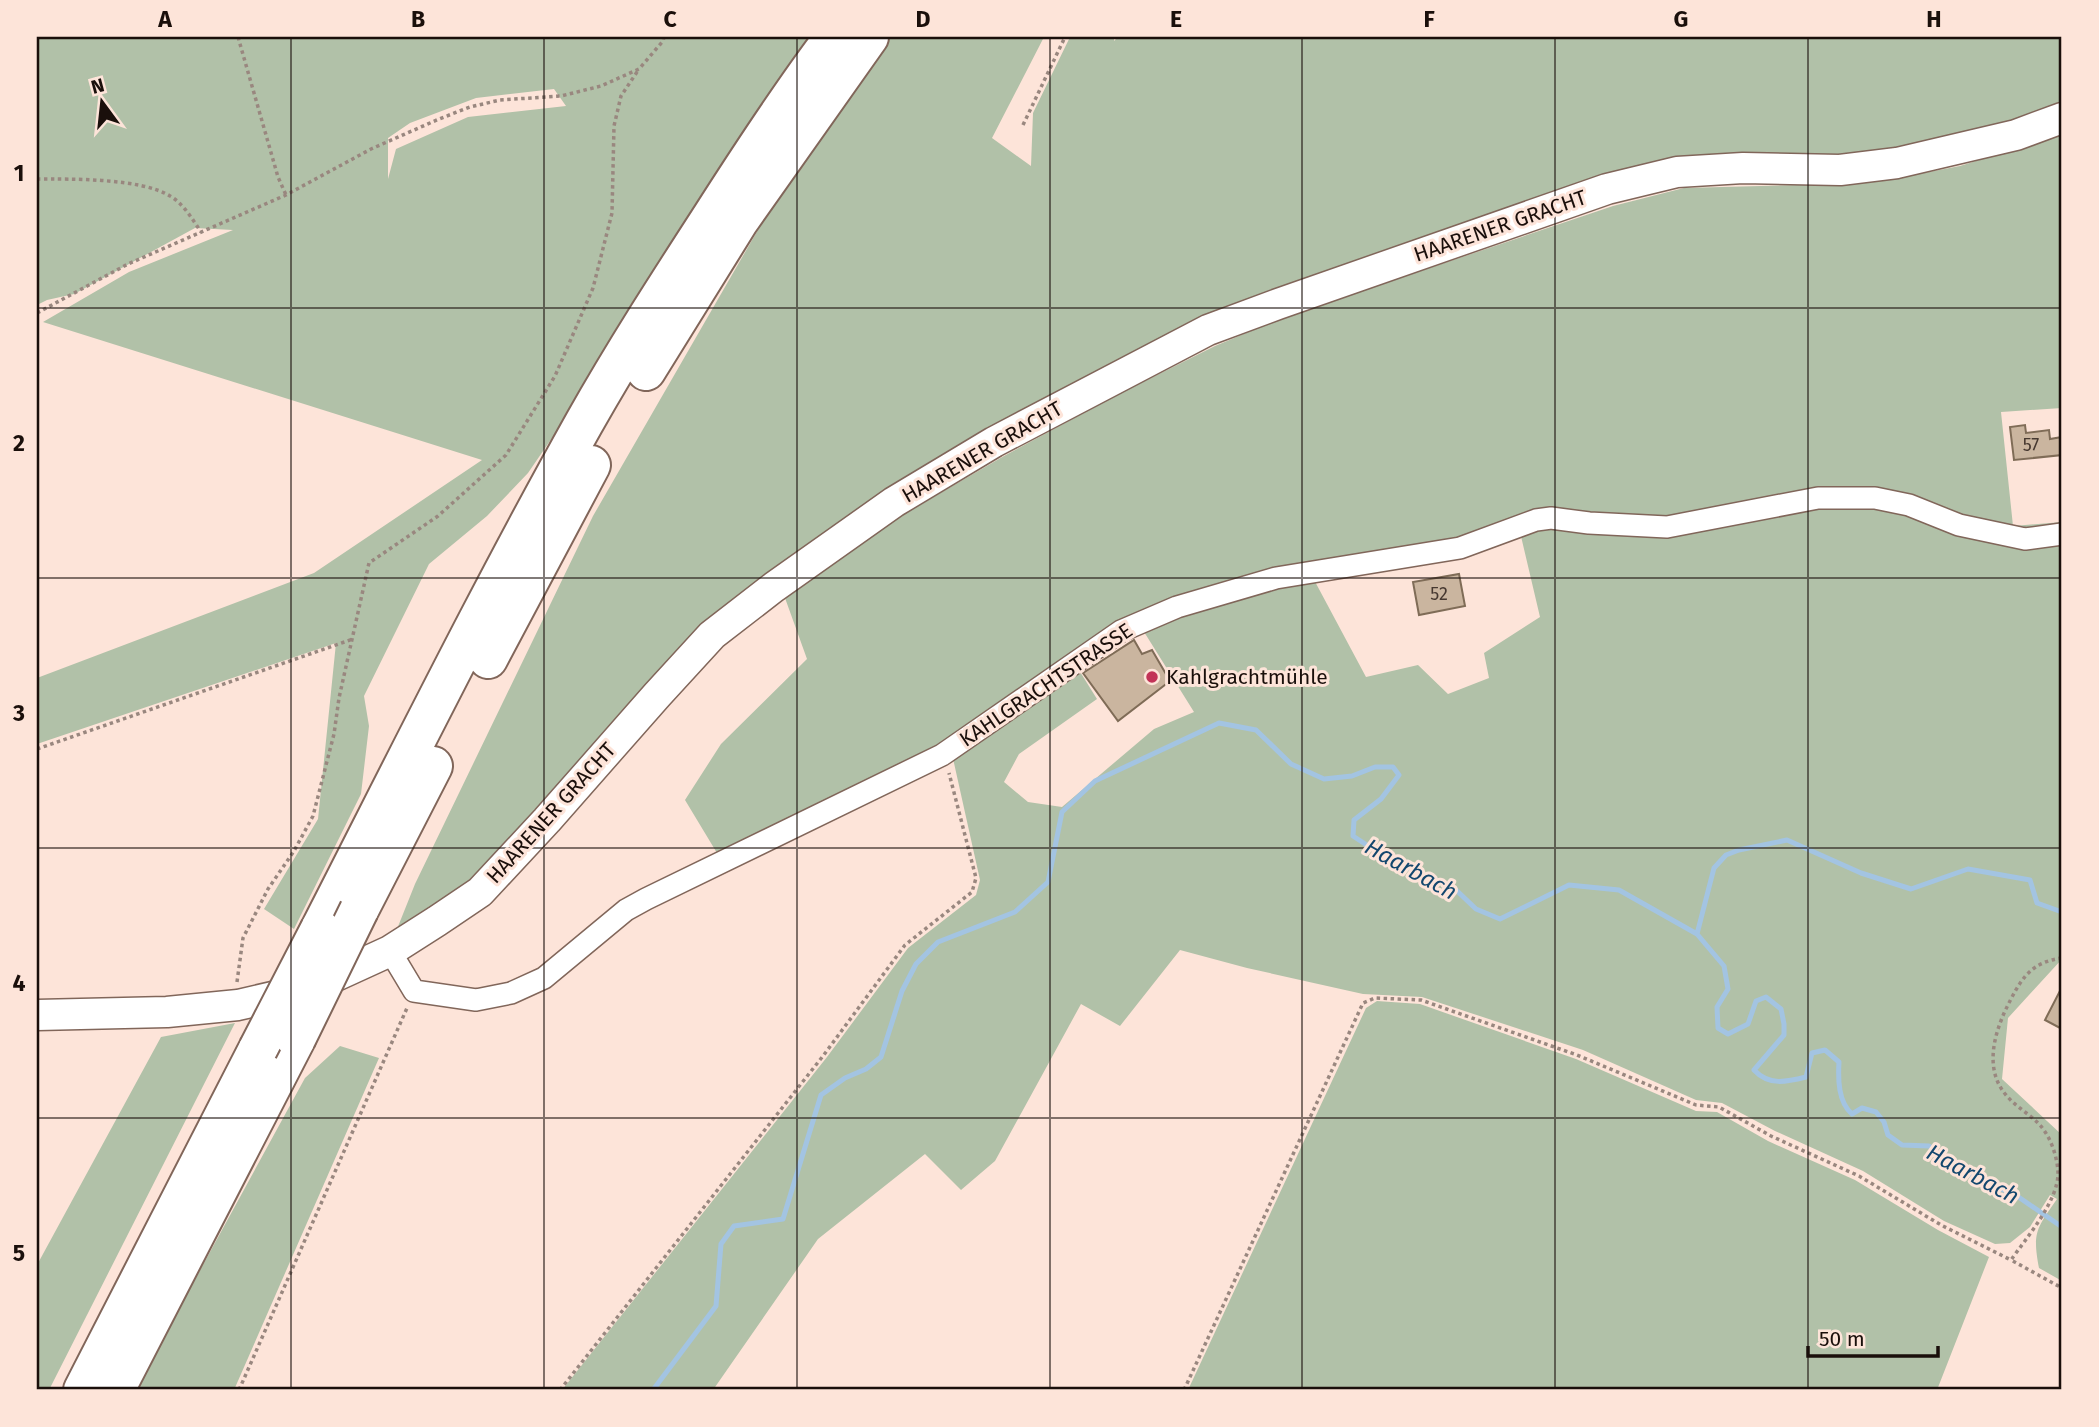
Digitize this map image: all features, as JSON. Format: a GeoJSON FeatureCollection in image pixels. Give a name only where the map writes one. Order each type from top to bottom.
{"type":"FeatureCollection","features":[{"type":"Feature","properties":{"kind":"highway"},"geometry":{"type":"LineString","coordinates":[[83,1390],[516,547],[585,420],[658,299],[732,185],[834,37]]}},
{"type":"Feature","properties":{"kind":"highway"},"geometry":{"type":"LineString","coordinates":[[116,1390],[541,557],[609,432],[739,221],[869,37]]}},
{"type":"Feature","properties":{"kind":"main road","name":"HAARENER GRACHT"},"geometry":{"type":"LineString","coordinates":[[37,1015],[167,1012],[238,1005],[307,989],[390,951],[480,892],[547,821],[712,635],[783,580],[894,502],[994,442],[1208,330],[1607,189],[1676,172],[1743,168],[1840,170],[1897,163],[2016,135],[2062,118]]}},
{"type":"Feature","properties":{"kind":"street","name":"KAHLGRACHTSTRASSE"},"geometry":{"type":"LineString","coordinates":[[414,991],[476,1000],[511,993],[544,978],[626,910],[942,755],[1121,631],[1177,607],[1276,578],[1460,548],[1536,520],[1551,518],[1667,527],[1818,498],[1875,498],[1909,505],[1959,525],[2025,539],[2062,534]]}},
{"type":"Feature","properties":{"kind":"street"},"geometry":{"type":"LineString","coordinates":[[390,951],[414,991]]}},
{"type":"Feature","properties":{"kind":"path"},"geometry":{"type":"LineString","coordinates":[[238,37],[278,177],[286,195]]}},
{"type":"Feature","properties":{"kind":"path"},"geometry":{"type":"LineString","coordinates":[[238,1005],[237,978],[243,938],[268,889],[294,851],[313,816],[334,734],[339,698],[369,563],[438,516],[506,455],[555,376],[593,288],[612,213],[614,126],[621,96],[664,37]]}},
{"type":"Feature","properties":{"kind":"path"},"geometry":{"type":"LineString","coordinates":[[1023,125],[1065,37]]}},
{"type":"Feature","properties":{"kind":"path"},"geometry":{"type":"LineString","coordinates":[[37,313],[128,264],[286,195],[371,149],[470,107],[500,100],[561,96],[601,86],[639,69]]}},
{"type":"Feature","properties":{"kind":"path"},"geometry":{"type":"LineString","coordinates":[[37,179],[125,183],[152,188],[171,196],[190,215],[201,232]]}},
{"type":"Feature","properties":{"kind":"path"},"geometry":{"type":"LineString","coordinates":[[37,749],[353,639]]}},
{"type":"Feature","properties":{"kind":"path"},"geometry":{"type":"LineString","coordinates":[[560,1390],[823,1055],[905,945],[972,891],[975,878],[942,755]]}},
{"type":"Feature","properties":{"kind":"path"},"geometry":{"type":"LineString","coordinates":[[2011,1260],[2050,1202],[2058,1184],[2055,1152],[2040,1125],[2005,1094],[1997,1077],[1992,1055],[2004,1010],[2017,988],[2030,971],[2046,960],[2062,958]]}},
{"type":"Feature","properties":{"kind":"path"},"geometry":{"type":"LineString","coordinates":[[239,1390],[414,991]]}},
{"type":"Feature","properties":{"kind":"path"},"geometry":{"type":"LineString","coordinates":[[1184,1390],[1363,1003],[1375,998],[1421,1000],[1577,1055],[1696,1105],[1719,1107],[1771,1136],[1859,1177],[1941,1225],[2062,1288]]}},
{"type":"Feature","properties":{"kind":"green space"},"geometry":{"type":"Polygon","coordinates":[[[37,37],[813,37],[528,473],[487,516],[429,564],[364,696],[369,726],[361,794],[294,929],[264,909],[318,819],[336,643],[37,744],[37,678],[314,573],[482,460],[43,322],[129,272],[233,230],[195,228],[74,294],[37,305],[37,37]],[[554,89],[476,98],[410,123],[388,138],[388,179],[396,149],[468,117],[566,106],[554,89]]]}},
{"type":"Feature","properties":{"kind":"green space"},"geometry":{"type":"Polygon","coordinates":[[[889,37],[1044,37],[992,138],[1031,166],[1033,113],[1070,37],[1114,37],[1114,41],[1118,37],[2062,37],[2062,108],[1896,153],[1743,159],[1277,294],[826,537],[472,884],[393,939],[415,884],[593,516],[759,228],[889,37]]]}},
{"type":"Feature","properties":{"kind":"green space"},"geometry":{"type":"Polygon","coordinates":[[[2062,134],[2062,408],[2001,412],[2013,526],[2062,522],[2062,529],[2026,534],[1910,501],[1666,521],[1590,517],[1460,542],[1175,602],[941,749],[720,858],[685,800],[721,744],[807,659],[785,598],[901,516],[1004,456],[1215,346],[1282,318],[1613,206],[1684,188],[1838,184],[1898,178],[1960,166],[2062,134]]]}},
{"type":"Feature","properties":{"kind":"green space"},"geometry":{"type":"Polygon","coordinates":[[[1874,502],[2062,538],[2062,959],[2008,1018],[2002,1079],[2062,1135],[2062,1281],[2039,1268],[2037,1256],[2038,1231],[2057,1199],[2050,1195],[2030,1227],[2010,1243],[1995,1244],[1944,1221],[1863,1171],[1775,1131],[1722,1103],[1696,1100],[1583,1050],[1422,997],[1363,994],[1180,950],[1120,1026],[1081,1004],[995,1161],[961,1190],[925,1154],[818,1239],[713,1390],[562,1390],[827,1057],[908,948],[976,895],[980,880],[952,754],[1077,667],[1097,699],[1019,754],[1004,782],[1028,802],[1062,807],[1154,729],[1194,712],[1141,627],[1312,576],[1366,677],[1418,665],[1448,694],[1489,678],[1484,653],[1540,617],[1520,532],[1538,524],[1757,514],[1874,502]]]}},
{"type":"Feature","properties":{"kind":"green space"},"geometry":{"type":"Polygon","coordinates":[[[1377,1001],[1420,1004],[1576,1059],[1696,1111],[1717,1112],[1768,1141],[1855,1180],[1989,1257],[1937,1390],[1188,1390],[1366,1008],[1377,1001]]]}},
{"type":"Feature","properties":{"kind":"green space"},"geometry":{"type":"Polygon","coordinates":[[[235,1023],[49,1390],[37,1390],[37,1265],[161,1037],[235,1023]]]}},
{"type":"Feature","properties":{"kind":"green space"},"geometry":{"type":"Polygon","coordinates":[[[340,1046],[379,1058],[234,1390],[138,1390],[175,1316],[305,1078],[340,1046]]]}},
{"type":"Feature","properties":{"kind":"building"},"geometry":{"type":"Polygon","coordinates":[[[2025,425],[2026,433],[2049,430],[2050,439],[2062,437],[2062,455],[2014,460],[2010,427],[2025,425]]]}},
{"type":"Feature","properties":{"kind":"building"},"geometry":{"type":"Polygon","coordinates":[[[1459,574],[1465,606],[1419,615],[1413,582],[1459,574]]]}},
{"type":"Feature","properties":{"kind":"building","name":"Kahlgrachtmühle"},"geometry":{"type":"Polygon","coordinates":[[[1134,640],[1142,654],[1152,650],[1170,681],[1118,721],[1083,673],[1134,640]]]}},
{"type":"Feature","properties":{"kind":"building"},"geometry":{"type":"Polygon","coordinates":[[[2062,987],[2062,1029],[2045,1020],[2062,987]]]}},
{"type":"Feature","properties":{"kind":"waterway","name":"Haarbach"},"geometry":{"type":"LineString","coordinates":[[653,1390],[716,1306],[721,1244],[734,1226],[783,1219],[821,1095],[845,1078],[866,1069],[881,1057],[902,991],[916,964],[938,942],[1015,912],[1048,882],[1062,812],[1095,781],[1219,723],[1256,730],[1291,764],[1324,779],[1352,776],[1375,767],[1393,767],[1399,775],[1381,799],[1354,820],[1353,836],[1388,859],[1454,888],[1476,909],[1500,919],[1569,885],[1619,890],[1697,934],[1724,966],[1728,989],[1717,1007],[1718,1028],[1728,1034],[1748,1024],[1756,1001],[1766,997],[1781,1009],[1784,1035],[1754,1070],[1760,1075],[1772,1081],[1806,1077],[1812,1053],[1825,1050],[1839,1062],[1841,1097],[1852,1114],[1862,1108],[1876,1112],[1884,1122],[1888,1135],[1902,1145],[1929,1146],[1945,1157],[1954,1168],[2017,1196],[2062,1227]]}},
{"type":"Feature","properties":{"kind":"waterway"},"geometry":{"type":"LineString","coordinates":[[1697,934],[1714,868],[1726,855],[1787,840],[1861,873],[1911,889],[1968,869],[2030,880],[2037,903],[2062,912]]}},
{"type":"Feature","properties":{"kind":"place","name":"Kahlgrachtmühle"},"geometry":{"type":"Point","coordinates":[1152,677]}}]}
